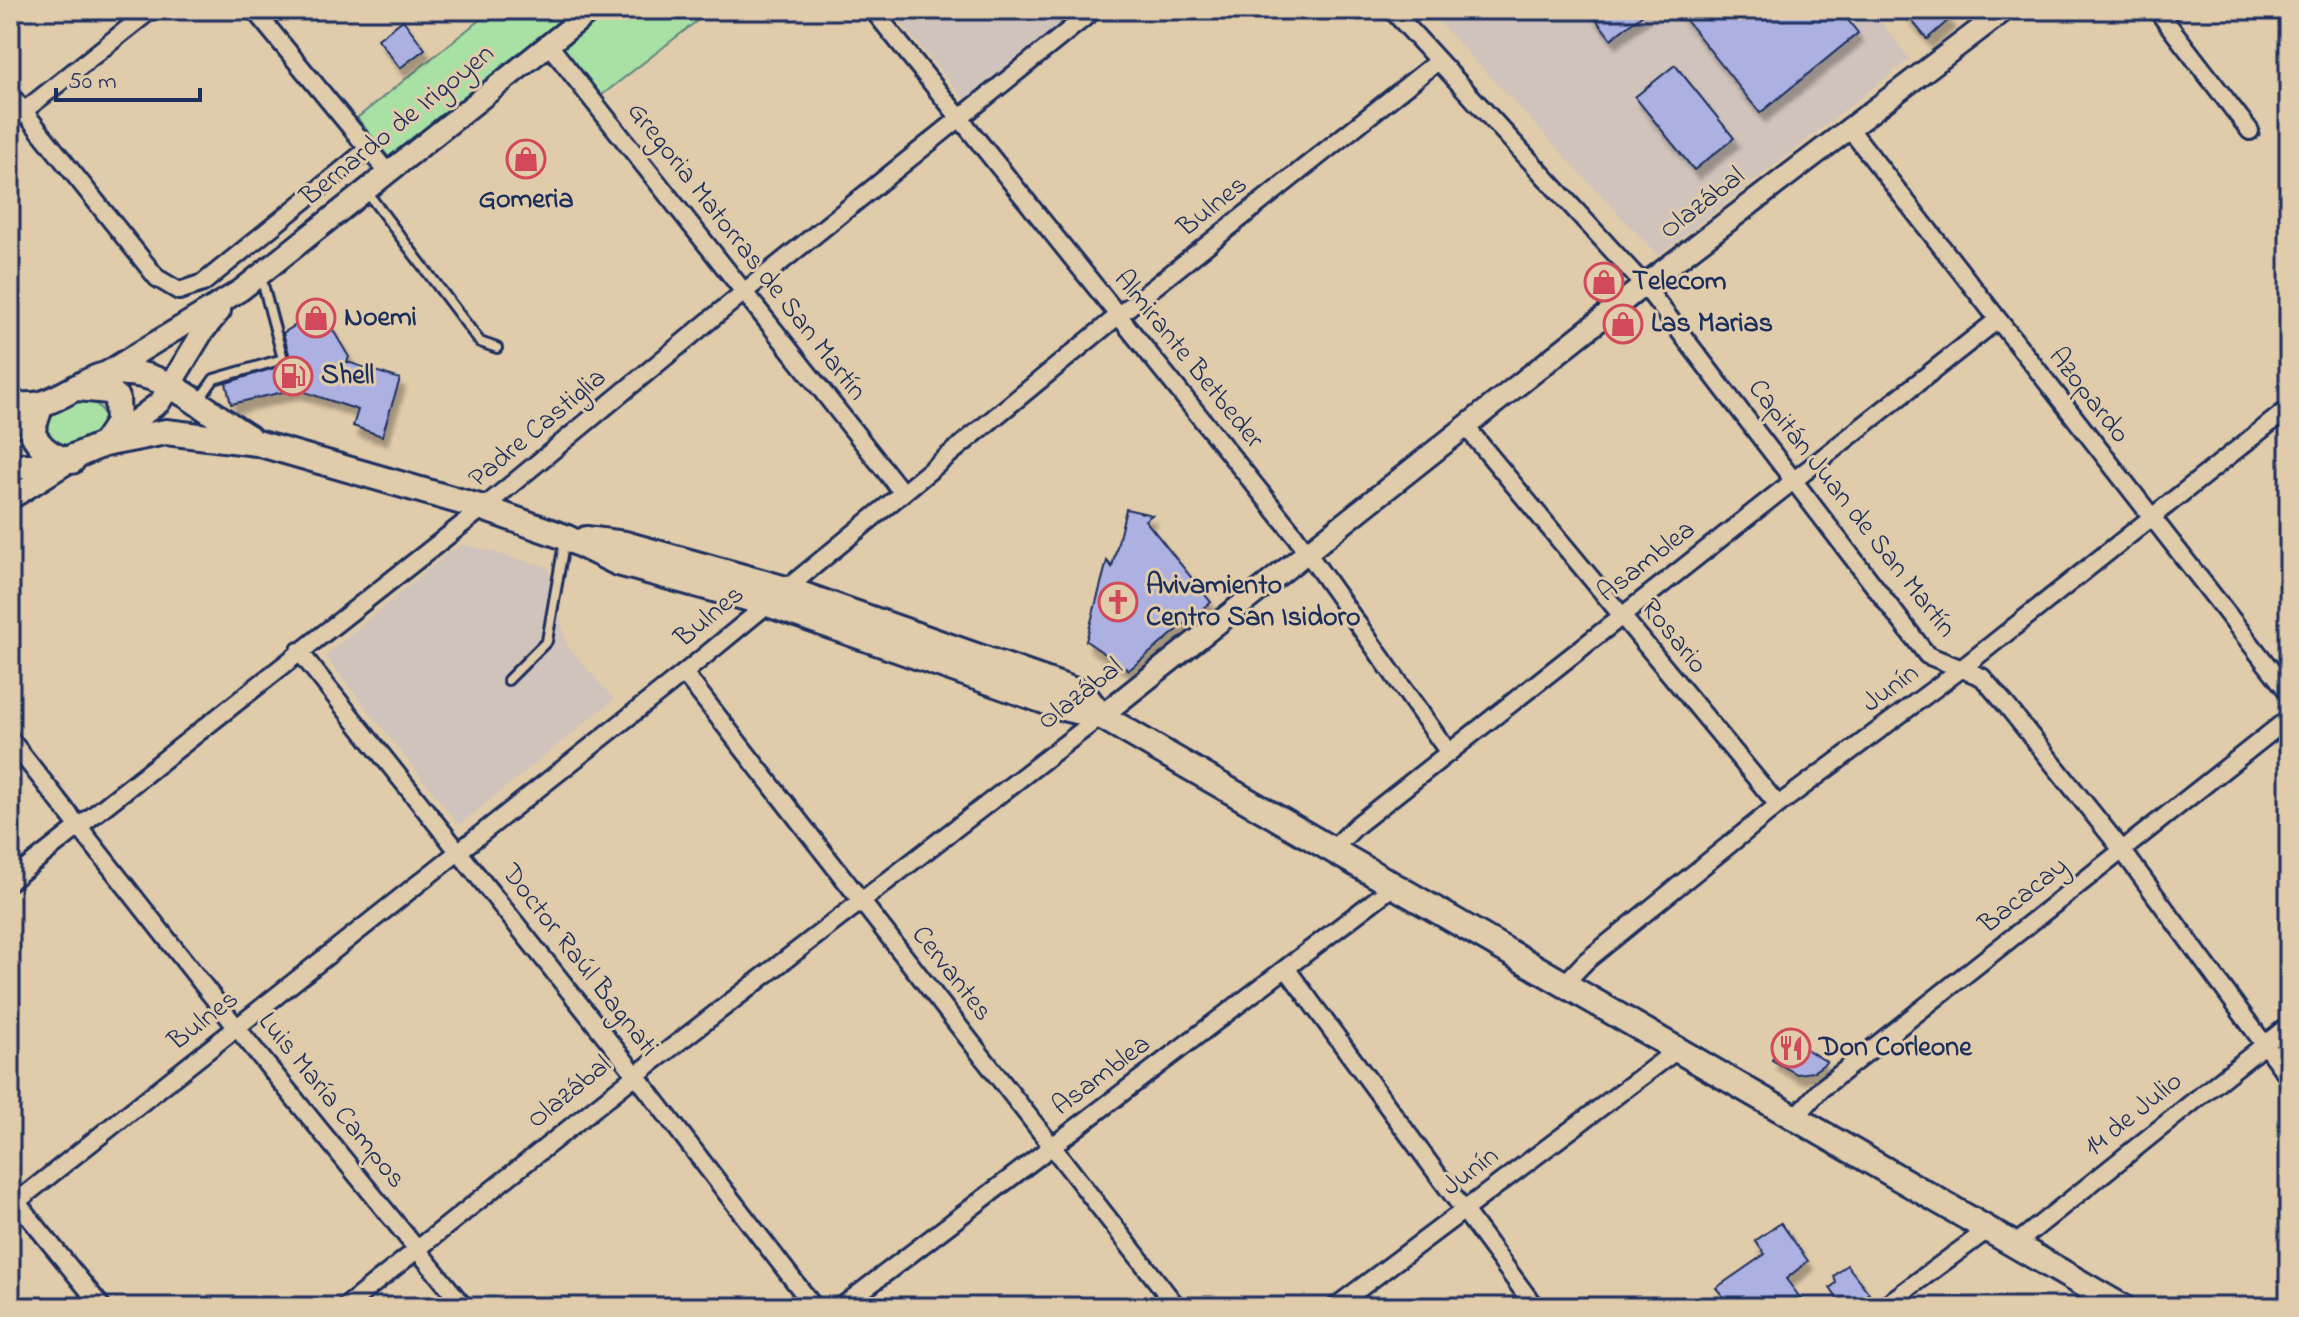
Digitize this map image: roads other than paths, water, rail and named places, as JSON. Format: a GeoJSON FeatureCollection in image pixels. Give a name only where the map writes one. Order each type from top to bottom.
{"type":"FeatureCollection","features":[{"type":"Feature","properties":{"kind":"main road"},"geometry":{"type":"LineString","coordinates":[[100,376],[124,373],[147,376],[173,385],[257,443]]}},
{"type":"Feature","properties":{"kind":"main road","name":"Bernardo de Irigoyen"},"geometry":{"type":"LineString","coordinates":[[41,404],[100,376]]}},
{"type":"Feature","properties":{"kind":"main road"},"geometry":{"type":"LineString","coordinates":[[75,388],[109,391],[117,398],[118,423],[104,444]]}},
{"type":"Feature","properties":{"kind":"main road"},"geometry":{"type":"LineString","coordinates":[[10,405],[41,404],[32,432],[37,444],[60,459],[72,461]]}},
{"type":"Feature","properties":{"kind":"main road"},"geometry":{"type":"LineString","coordinates":[[104,444],[166,432],[257,443],[483,508],[565,537],[618,563],[765,603],[1067,709],[1101,716],[1334,848],[1986,1231],[2122,1307]]}},
{"type":"Feature","properties":{"kind":"main road","name":"Bernardo de Irigoyen"},"geometry":{"type":"LineString","coordinates":[[72,461],[104,444]]}},
{"type":"Feature","properties":{"kind":"main road"},"geometry":{"type":"LineString","coordinates":[[10,466],[33,469],[72,461]]}},
{"type":"Feature","properties":{"kind":"main road"},"geometry":{"type":"LineString","coordinates":[[565,537],[625,544],[786,589],[1084,694],[1101,716]]}},
{"type":"Feature","properties":{"kind":"street"},"geometry":{"type":"LineString","coordinates":[[10,122],[151,10]]}},
{"type":"Feature","properties":{"kind":"street"},"geometry":{"type":"LineString","coordinates":[[254,10],[388,173]]}},
{"type":"Feature","properties":{"kind":"street","name":"Bernardo de Irigoyen"},"geometry":{"type":"LineString","coordinates":[[100,376],[136,358],[241,290],[592,10]]}},
{"type":"Feature","properties":{"kind":"street","name":"Almirante Betbeder"},"geometry":{"type":"LineString","coordinates":[[873,10],[1307,554],[1449,753]]}},
{"type":"Feature","properties":{"kind":"street","name":"Padre Castiglia"},"geometry":{"type":"LineString","coordinates":[[10,881],[483,508],[744,292],[1094,10]]}},
{"type":"Feature","properties":{"kind":"street","name":"Capitán Juan de San Martín"},"geometry":{"type":"LineString","coordinates":[[1392,10],[1644,285],[1927,655],[1982,677],[2122,850],[2289,1078]]}},
{"type":"Feature","properties":{"kind":"street","name":"Olazábal"},"geometry":{"type":"LineString","coordinates":[[345,1307],[636,1075],[1307,554],[1644,285],[2005,10]]}},
{"type":"Feature","properties":{"kind":"street"},"geometry":{"type":"LineString","coordinates":[[2157,10],[2250,131]]}},
{"type":"Feature","properties":{"kind":"street","name":"Gregoria Matorras de San Martín"},"geometry":{"type":"LineString","coordinates":[[549,45],[902,492]]}},
{"type":"Feature","properties":{"kind":"street","name":"Bulnes"},"geometry":{"type":"LineString","coordinates":[[12,1201],[237,1028],[684,673],[765,603],[1119,315],[1438,61]]}},
{"type":"Feature","properties":{"kind":"street"},"geometry":{"type":"LineString","coordinates":[[10,94],[24,111]]}},
{"type":"Feature","properties":{"kind":"street","name":"Bernardo de Irigoyen"},"geometry":{"type":"LineString","coordinates":[[24,111],[157,278],[179,291],[203,283],[368,149]]}},
{"type":"Feature","properties":{"kind":"street","name":"Azopardo"},"geometry":{"type":"LineString","coordinates":[[1849,128],[1996,321],[2289,693]]}},
{"type":"Feature","properties":{"kind":"street","name":"Bernardo de Irigoyen"},"geometry":{"type":"LineString","coordinates":[[104,444],[145,416],[173,385],[202,333],[241,290]]}},
{"type":"Feature","properties":{"kind":"street","name":"Asamblea"},"geometry":{"type":"LineString","coordinates":[[1334,848],[1357,825],[1996,321]]}},
{"type":"Feature","properties":{"kind":"street","name":"Bernardo de Irigoyen"},"geometry":{"type":"LineString","coordinates":[[10,424],[41,404]]}},
{"type":"Feature","properties":{"kind":"street","name":"Junín"},"geometry":{"type":"LineString","coordinates":[[1564,984],[1586,961],[1778,805],[1961,669],[2149,516],[2289,408]]}},
{"type":"Feature","properties":{"kind":"street","name":"Rosario"},"geometry":{"type":"LineString","coordinates":[[1467,428],[1778,805]]}},
{"type":"Feature","properties":{"kind":"street","name":"Bernardo de Irigoyen"},"geometry":{"type":"LineString","coordinates":[[10,499],[72,461]]}},
{"type":"Feature","properties":{"kind":"street","name":"Doctor Raúl Bagnati"},"geometry":{"type":"LineString","coordinates":[[299,651],[636,1075],[814,1307]]}},
{"type":"Feature","properties":{"kind":"street","name":"Cervantes"},"geometry":{"type":"LineString","coordinates":[[684,673],[1177,1307]]}},
{"type":"Feature","properties":{"kind":"street","name":"Bacacay"},"geometry":{"type":"LineString","coordinates":[[1795,1118],[1821,1089],[2122,850],[2286,726]]}},
{"type":"Feature","properties":{"kind":"street","name":"Luis María Campos"},"geometry":{"type":"LineString","coordinates":[[10,739],[237,1028],[464,1307]]}},
{"type":"Feature","properties":{"kind":"street","name":"Asamblea"},"geometry":{"type":"LineString","coordinates":[[841,1307],[1395,885]]}},
{"type":"Feature","properties":{"kind":"street"},"geometry":{"type":"LineString","coordinates":[[1286,968],[1535,1307]]}},
{"type":"Feature","properties":{"kind":"street","name":"14 de Julio"},"geometry":{"type":"LineString","coordinates":[[2013,1246],[2289,1025]]}},
{"type":"Feature","properties":{"kind":"street","name":"Junín"},"geometry":{"type":"LineString","coordinates":[[1335,1307],[1677,1050]]}},
{"type":"Feature","properties":{"kind":"street"},"geometry":{"type":"LineString","coordinates":[[12,1201],[102,1307]]}},
{"type":"Feature","properties":{"kind":"street"},"geometry":{"type":"LineString","coordinates":[[1883,1307],[1986,1231]]}},
{"type":"Feature","properties":{"kind":"lane"},"geometry":{"type":"LineString","coordinates":[[365,190],[480,342],[497,348]]}},
{"type":"Feature","properties":{"kind":"lane"},"geometry":{"type":"LineString","coordinates":[[196,403],[214,379],[283,359],[260,274]]}},
{"type":"Feature","properties":{"kind":"lane"},"geometry":{"type":"LineString","coordinates":[[508,680],[547,641],[565,537]]}},
{"type":"Feature","properties":{"kind":"place","name":"Gomeria"},"geometry":{"type":"Point","coordinates":[526,159]}},
{"type":"Feature","properties":{"kind":"place","name":"Telecom"},"geometry":{"type":"Point","coordinates":[1604,282]}},
{"type":"Feature","properties":{"kind":"place","name":"Noemi"},"geometry":{"type":"Point","coordinates":[316,318]}},
{"type":"Feature","properties":{"kind":"place","name":"Las Marias"},"geometry":{"type":"Point","coordinates":[1623,324]}},
{"type":"Feature","properties":{"kind":"place","name":"Shell"},"geometry":{"type":"Point","coordinates":[293,376]}},
{"type":"Feature","properties":{"kind":"place","name":"Avivamiento Centro San Isidoro"},"geometry":{"type":"Point","coordinates":[1118,602]}},
{"type":"Feature","properties":{"kind":"place","name":"Don Corleone"},"geometry":{"type":"Point","coordinates":[1791,1048]}}]}
